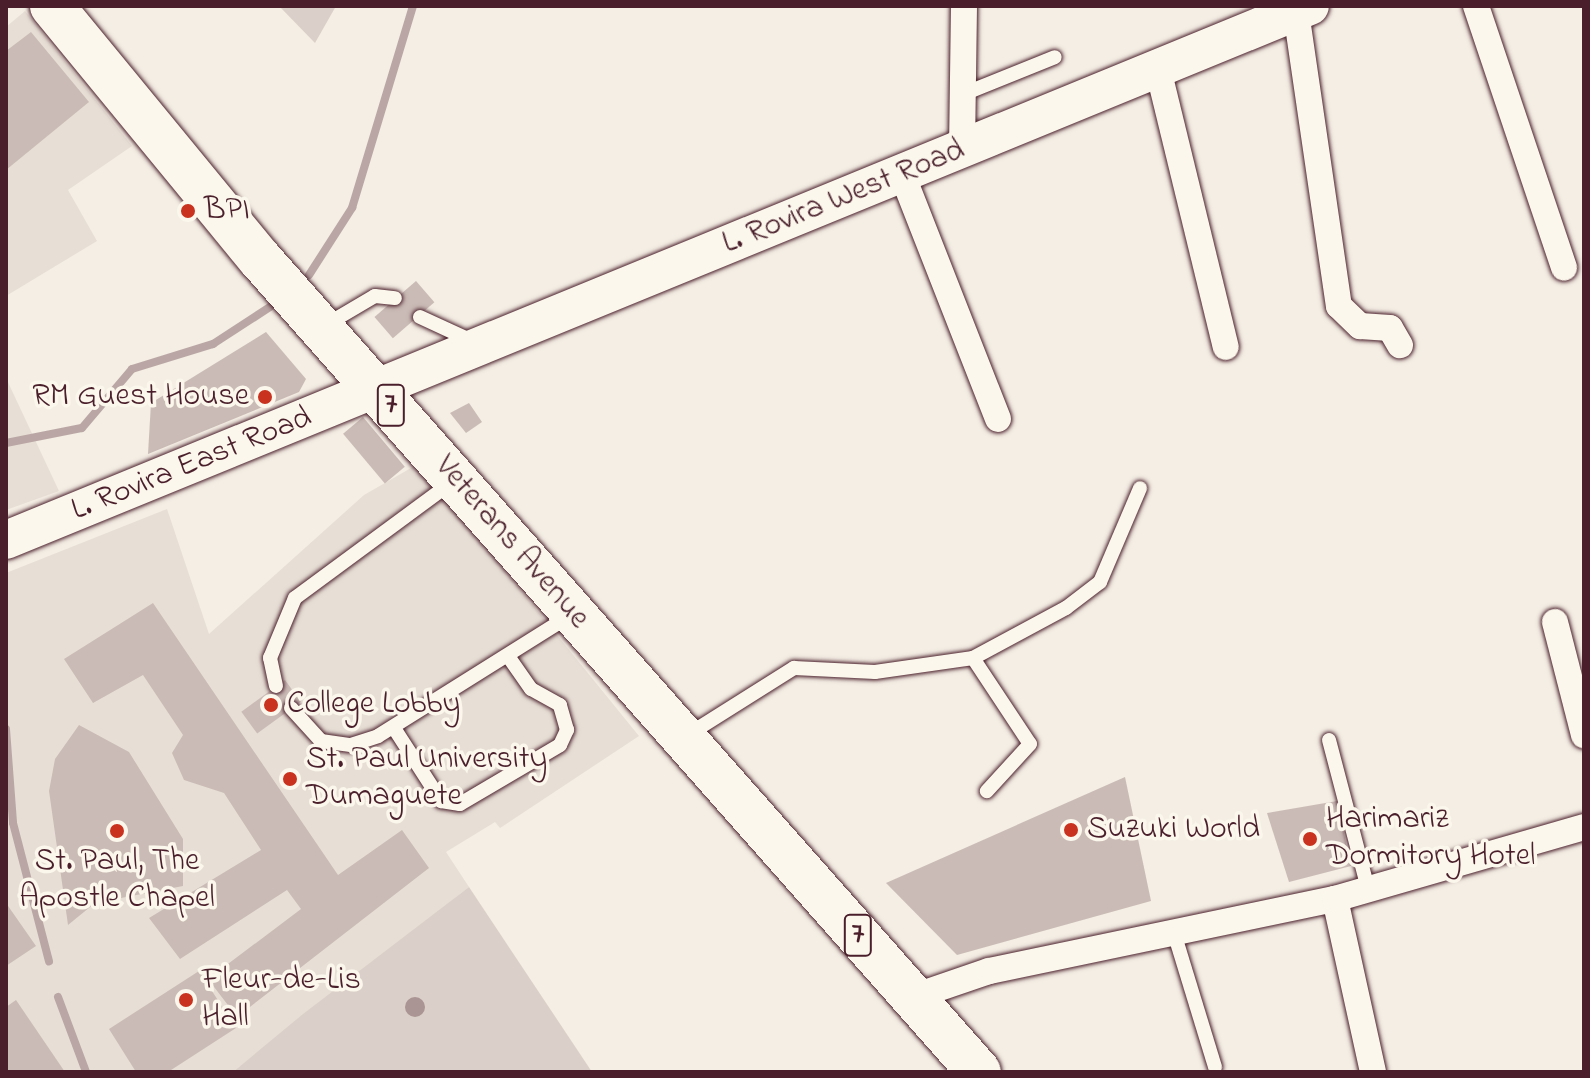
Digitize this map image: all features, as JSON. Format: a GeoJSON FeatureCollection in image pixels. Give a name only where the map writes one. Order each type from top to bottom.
{"type":"FeatureCollection","features":[{"type":"Feature","properties":{"kind":"highway","name":"Veterans Avenue"},"geometry":{"type":"LineString","coordinates":[[52,6],[320,328],[378,389],[455,481],[979,1072]]}},
{"type":"Feature","properties":{"kind":"main road","name":"L. Rovira West Road"},"geometry":{"type":"LineString","coordinates":[[378,389],[1306,8]]}},
{"type":"Feature","properties":{"kind":"main road","name":"L. Rovira East Road"},"geometry":{"type":"LineString","coordinates":[[6,540],[378,389]]}},
{"type":"Feature","properties":{"kind":"street"},"geometry":{"type":"LineString","coordinates":[[962,149],[964,6]]}},
{"type":"Feature","properties":{"kind":"street"},"geometry":{"type":"LineString","coordinates":[[1476,6],[1564,268]]}},
{"type":"Feature","properties":{"kind":"street"},"geometry":{"type":"LineString","coordinates":[[1306,8],[1339,306],[1360,326],[1390,328],[1400,345]]}},
{"type":"Feature","properties":{"kind":"street"},"geometry":{"type":"LineString","coordinates":[[1158,69],[1226,347]]}},
{"type":"Feature","properties":{"kind":"street"},"geometry":{"type":"LineString","coordinates":[[902,174],[998,419]]}},
{"type":"Feature","properties":{"kind":"street"},"geometry":{"type":"LineString","coordinates":[[1555,622],[1584,735]]}},
{"type":"Feature","properties":{"kind":"street"},"geometry":{"type":"LineString","coordinates":[[913,997],[989,971],[1175,936],[1335,899],[1584,827]]}},
{"type":"Feature","properties":{"kind":"street"},"geometry":{"type":"LineString","coordinates":[[1335,899],[1373,1072]]}},
{"type":"Feature","properties":{"kind":"lane"},"geometry":{"type":"LineString","coordinates":[[961,95],[1055,57]]}},
{"type":"Feature","properties":{"kind":"lane"},"geometry":{"type":"LineString","coordinates":[[320,328],[375,296],[395,298]]}},
{"type":"Feature","properties":{"kind":"lane"},"geometry":{"type":"LineString","coordinates":[[420,317],[483,346]]}},
{"type":"Feature","properties":{"kind":"lane"},"geometry":{"type":"LineString","coordinates":[[276,686],[270,658],[295,598],[455,481]]}},
{"type":"Feature","properties":{"kind":"lane"},"geometry":{"type":"LineString","coordinates":[[682,738],[794,668],[875,672],[973,658],[1087,596],[1140,488]]}},
{"type":"Feature","properties":{"kind":"lane"},"geometry":{"type":"LineString","coordinates":[[291,708],[321,741],[351,745],[394,728],[509,657],[573,613]]}},
{"type":"Feature","properties":{"kind":"lane"},"geometry":{"type":"LineString","coordinates":[[394,728],[441,801],[460,804],[560,745],[567,730],[560,705],[531,689],[509,657]]}},
{"type":"Feature","properties":{"kind":"lane"},"geometry":{"type":"LineString","coordinates":[[973,658],[1030,744],[987,791]]}},
{"type":"Feature","properties":{"kind":"lane"},"geometry":{"type":"LineString","coordinates":[[1329,740],[1368,889]]}},
{"type":"Feature","properties":{"kind":"lane"},"geometry":{"type":"LineString","coordinates":[[1175,936],[1215,1067]]}},
{"type":"Feature","properties":{"kind":"shaded area"},"geometry":{"type":"Polygon","coordinates":[[[279,6],[336,6],[315,43],[279,6]]]}},
{"type":"Feature","properties":{"kind":"shaded area"},"geometry":{"type":"Polygon","coordinates":[[[25,11],[132,146],[68,190],[97,241],[6,296],[6,27],[25,11]]]}},
{"type":"Feature","properties":{"kind":"shaded area"},"geometry":{"type":"Polygon","coordinates":[[[6,378],[59,491],[6,510],[6,378]]]}},
{"type":"Feature","properties":{"kind":"shaded area","name":"St. Paul University Dumaguete"},"geometry":{"type":"Polygon","coordinates":[[[418,464],[639,736],[500,828],[495,822],[446,852],[469,887],[233,1072],[6,1072],[6,573],[167,509],[209,634],[364,495],[418,464]]]}},
{"type":"Feature","properties":{"kind":"shaded area"},"geometry":{"type":"Polygon","coordinates":[[[469,887],[592,1072],[233,1072],[303,1014],[469,887]]]}},
{"type":"Feature","properties":{"kind":"building"},"geometry":{"type":"Polygon","coordinates":[[[31,32],[89,102],[6,170],[6,51],[31,32]]]}},
{"type":"Feature","properties":{"kind":"building"},"geometry":{"type":"Polygon","coordinates":[[[416,281],[434,302],[393,338],[374,317],[416,281]]]}},
{"type":"Feature","properties":{"kind":"building"},"geometry":{"type":"Polygon","coordinates":[[[266,332],[306,379],[299,392],[148,454],[151,403],[266,332]]]}},
{"type":"Feature","properties":{"kind":"building"},"geometry":{"type":"Polygon","coordinates":[[[469,403],[482,422],[466,433],[450,413],[469,403]]]}},
{"type":"Feature","properties":{"kind":"building"},"geometry":{"type":"Polygon","coordinates":[[[363,417],[405,467],[385,484],[343,434],[363,417]]]}},
{"type":"Feature","properties":{"kind":"building"},"geometry":{"type":"Polygon","coordinates":[[[153,603],[338,875],[402,830],[429,868],[237,1017],[208,979],[301,909],[287,890],[180,959],[149,918],[261,850],[224,793],[184,780],[172,753],[183,735],[143,675],[93,703],[64,659],[153,603]]]}},
{"type":"Feature","properties":{"kind":"building","name":"College Lobby"},"geometry":{"type":"Polygon","coordinates":[[[285,680],[301,702],[257,734],[241,712],[285,680]]]}},
{"type":"Feature","properties":{"kind":"building","name":"St. Paul, The Apostle Chapel"},"geometry":{"type":"Polygon","coordinates":[[[79,725],[129,752],[183,839],[183,886],[95,903],[68,925],[49,791],[55,759],[79,725]]]}},
{"type":"Feature","properties":{"kind":"building","name":"Suzuki World"},"geometry":{"type":"Polygon","coordinates":[[[1125,777],[1151,901],[957,955],[886,883],[1125,777]]]}},
{"type":"Feature","properties":{"kind":"building","name":"Harimariz Dormitory Hotel"},"geometry":{"type":"Polygon","coordinates":[[[1337,801],[1351,866],[1289,882],[1267,813],[1337,801]]]}},
{"type":"Feature","properties":{"kind":"building"},"geometry":{"type":"Polygon","coordinates":[[[6,903],[36,946],[6,966],[6,903]]]}},
{"type":"Feature","properties":{"kind":"building","name":"Fleur-de-Lis Hall"},"geometry":{"type":"Polygon","coordinates":[[[199,971],[236,1028],[168,1072],[136,1072],[109,1029],[199,971]]]}},
{"type":"Feature","properties":{"kind":"building"},"geometry":{"type":"Polygon","coordinates":[[[16,1000],[65,1072],[6,1072],[6,1007],[16,1000]]]}},
{"type":"Feature","properties":{"kind":"waterway"},"geometry":{"type":"LineString","coordinates":[[309,275],[352,208],[413,6]]}},
{"type":"Feature","properties":{"kind":"waterway"},"geometry":{"type":"LineString","coordinates":[[6,443],[82,428],[132,369],[213,344],[270,307]]}},
{"type":"Feature","properties":{"kind":"waterway"},"geometry":{"type":"LineString","coordinates":[[6,729],[13,823],[49,961]]}},
{"type":"Feature","properties":{"kind":"waterway"},"geometry":{"type":"LineString","coordinates":[[58,997],[86,1072]]}},
{"type":"Feature","properties":{"kind":"place","name":"BPI"},"geometry":{"type":"Point","coordinates":[188,211]}},
{"type":"Feature","properties":{"kind":"place","name":"RM Guest House"},"geometry":{"type":"Point","coordinates":[265,397]}},
{"type":"Feature","properties":{"kind":"place","name":"College Lobby"},"geometry":{"type":"Point","coordinates":[271,705]}},
{"type":"Feature","properties":{"kind":"place","name":"St. Paul University Dumaguete"},"geometry":{"type":"Point","coordinates":[290,779]}},
{"type":"Feature","properties":{"kind":"place","name":"Suzuki World"},"geometry":{"type":"Point","coordinates":[1071,830]}},
{"type":"Feature","properties":{"kind":"place","name":"St. Paul, The Apostle Chapel"},"geometry":{"type":"Point","coordinates":[117,831]}},
{"type":"Feature","properties":{"kind":"place","name":"Harimariz Dormitory Hotel"},"geometry":{"type":"Point","coordinates":[1310,839]}},
{"type":"Feature","properties":{"kind":"place","name":"Fleur-de-Lis Hall"},"geometry":{"type":"Point","coordinates":[186,1000]}}]}
